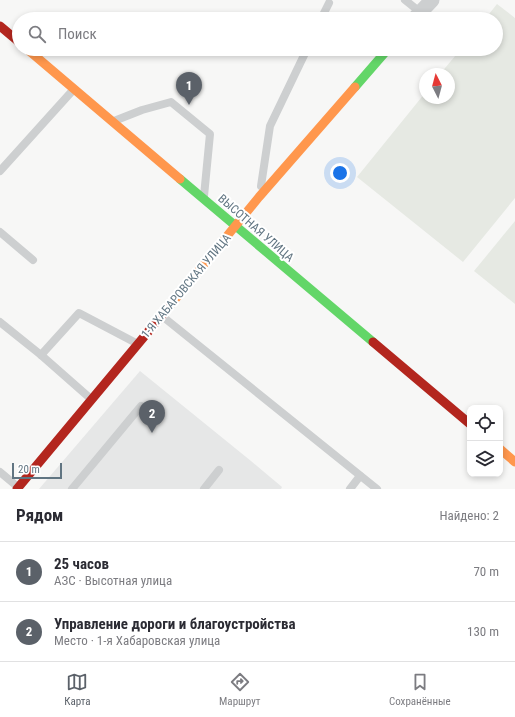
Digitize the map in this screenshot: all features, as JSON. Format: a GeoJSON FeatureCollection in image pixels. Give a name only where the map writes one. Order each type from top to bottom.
{"type":"FeatureCollection","features":[{"type":"Feature","properties":{"kind":"main road"},"geometry":{"type":"LineString","coordinates":[[0,26],[12,36]]}},
{"type":"Feature","properties":{"kind":"main road","name":"ВЫСОТНАЯ УЛИЦА"},"geometry":{"type":"LineString","coordinates":[[35,56],[467,421]]}},
{"type":"Feature","properties":{"kind":"main road","name":"1-Я ХАБАРОВСКАЯ УЛИЦА"},"geometry":{"type":"LineString","coordinates":[[21,487],[259,197],[382,56]]}},
{"type":"Feature","properties":{"kind":"main road"},"geometry":{"type":"LineString","coordinates":[[503,452],[515,462]]}},
{"type":"Feature","properties":{"kind":"street"},"geometry":{"type":"LineString","coordinates":[[420,12],[432,0]]}},
{"type":"Feature","properties":{"kind":"lane"},"geometry":{"type":"LineString","coordinates":[[405,0],[415,12]]}},
{"type":"Feature","properties":{"kind":"lane"},"geometry":{"type":"LineString","coordinates":[[324,12],[329,3]]}},
{"type":"Feature","properties":{"kind":"lane"},"geometry":{"type":"LineString","coordinates":[[259,197],[270,126],[304,56]]}},
{"type":"Feature","properties":{"kind":"lane"},"geometry":{"type":"LineString","coordinates":[[0,170],[74,88]]}},
{"type":"Feature","properties":{"kind":"lane"},"geometry":{"type":"LineString","coordinates":[[113,122],[142,110],[171,102],[210,134],[204,199]]}},
{"type":"Feature","properties":{"kind":"lane"},"geometry":{"type":"LineString","coordinates":[[0,232],[33,260]]}},
{"type":"Feature","properties":{"kind":"lane"},"geometry":{"type":"LineString","coordinates":[[41,355],[79,313],[138,344]]}},
{"type":"Feature","properties":{"kind":"lane"},"geometry":{"type":"LineString","coordinates":[[161,316],[377,489]]}},
{"type":"Feature","properties":{"kind":"lane"},"geometry":{"type":"LineString","coordinates":[[0,322],[92,399]]}},
{"type":"Feature","properties":{"kind":"lane"},"geometry":{"type":"LineString","coordinates":[[72,489],[141,406]]}},
{"type":"Feature","properties":{"kind":"lane"},"geometry":{"type":"LineString","coordinates":[[204,489],[219,470]]}},
{"type":"Feature","properties":{"kind":"lane"},"geometry":{"type":"LineString","coordinates":[[0,472],[21,487]]}},
{"type":"Feature","properties":{"kind":"lane"},"geometry":{"type":"LineString","coordinates":[[350,489],[360,476]]}},
{"type":"Feature","properties":{"kind":"shaded area"},"geometry":{"type":"Polygon","coordinates":[[[497,4],[515,18],[515,198],[463,262],[357,177],[419,100],[419,104],[455,104],[455,68],[445,68],[455,56],[503,56],[503,12],[491,12],[497,4]]]}},
{"type":"Feature","properties":{"kind":"shaded area"},"geometry":{"type":"Polygon","coordinates":[[[515,221],[515,304],[474,271],[515,221]]]}},
{"type":"Feature","properties":{"kind":"shaded area"},"geometry":{"type":"Polygon","coordinates":[[[140,371],[251,461],[282,487],[281,489],[39,489],[140,371]]]}},
{"type":"Feature","properties":{"kind":"traffic: fast"},"geometry":{"type":"LineString","coordinates":[[355,87],[382,56]]}},
{"type":"Feature","properties":{"kind":"traffic: fast"},"geometry":{"type":"LineString","coordinates":[[180,179],[373,342]]}},
{"type":"Feature","properties":{"kind":"traffic: slow"},"geometry":{"type":"LineString","coordinates":[[35,56],[180,179]]}},
{"type":"Feature","properties":{"kind":"traffic: slow"},"geometry":{"type":"LineString","coordinates":[[168,308],[259,197],[355,87]]}},
{"type":"Feature","properties":{"kind":"traffic: slow"},"geometry":{"type":"LineString","coordinates":[[503,452],[515,462]]}},
{"type":"Feature","properties":{"kind":"traffic: jam"},"geometry":{"type":"LineString","coordinates":[[0,26],[12,36]]}},
{"type":"Feature","properties":{"kind":"traffic: jam"},"geometry":{"type":"LineString","coordinates":[[17,489],[168,308]]}},
{"type":"Feature","properties":{"kind":"traffic: jam"},"geometry":{"type":"LineString","coordinates":[[373,342],[467,421]]}},
{"type":"Feature","properties":{"kind":"place","name":"25 часов"},"geometry":{"type":"Point","coordinates":[189,105]}},
{"type":"Feature","properties":{"kind":"place","name":"Управление дороги и благоустройства"},"geometry":{"type":"Point","coordinates":[152,433]}}]}
